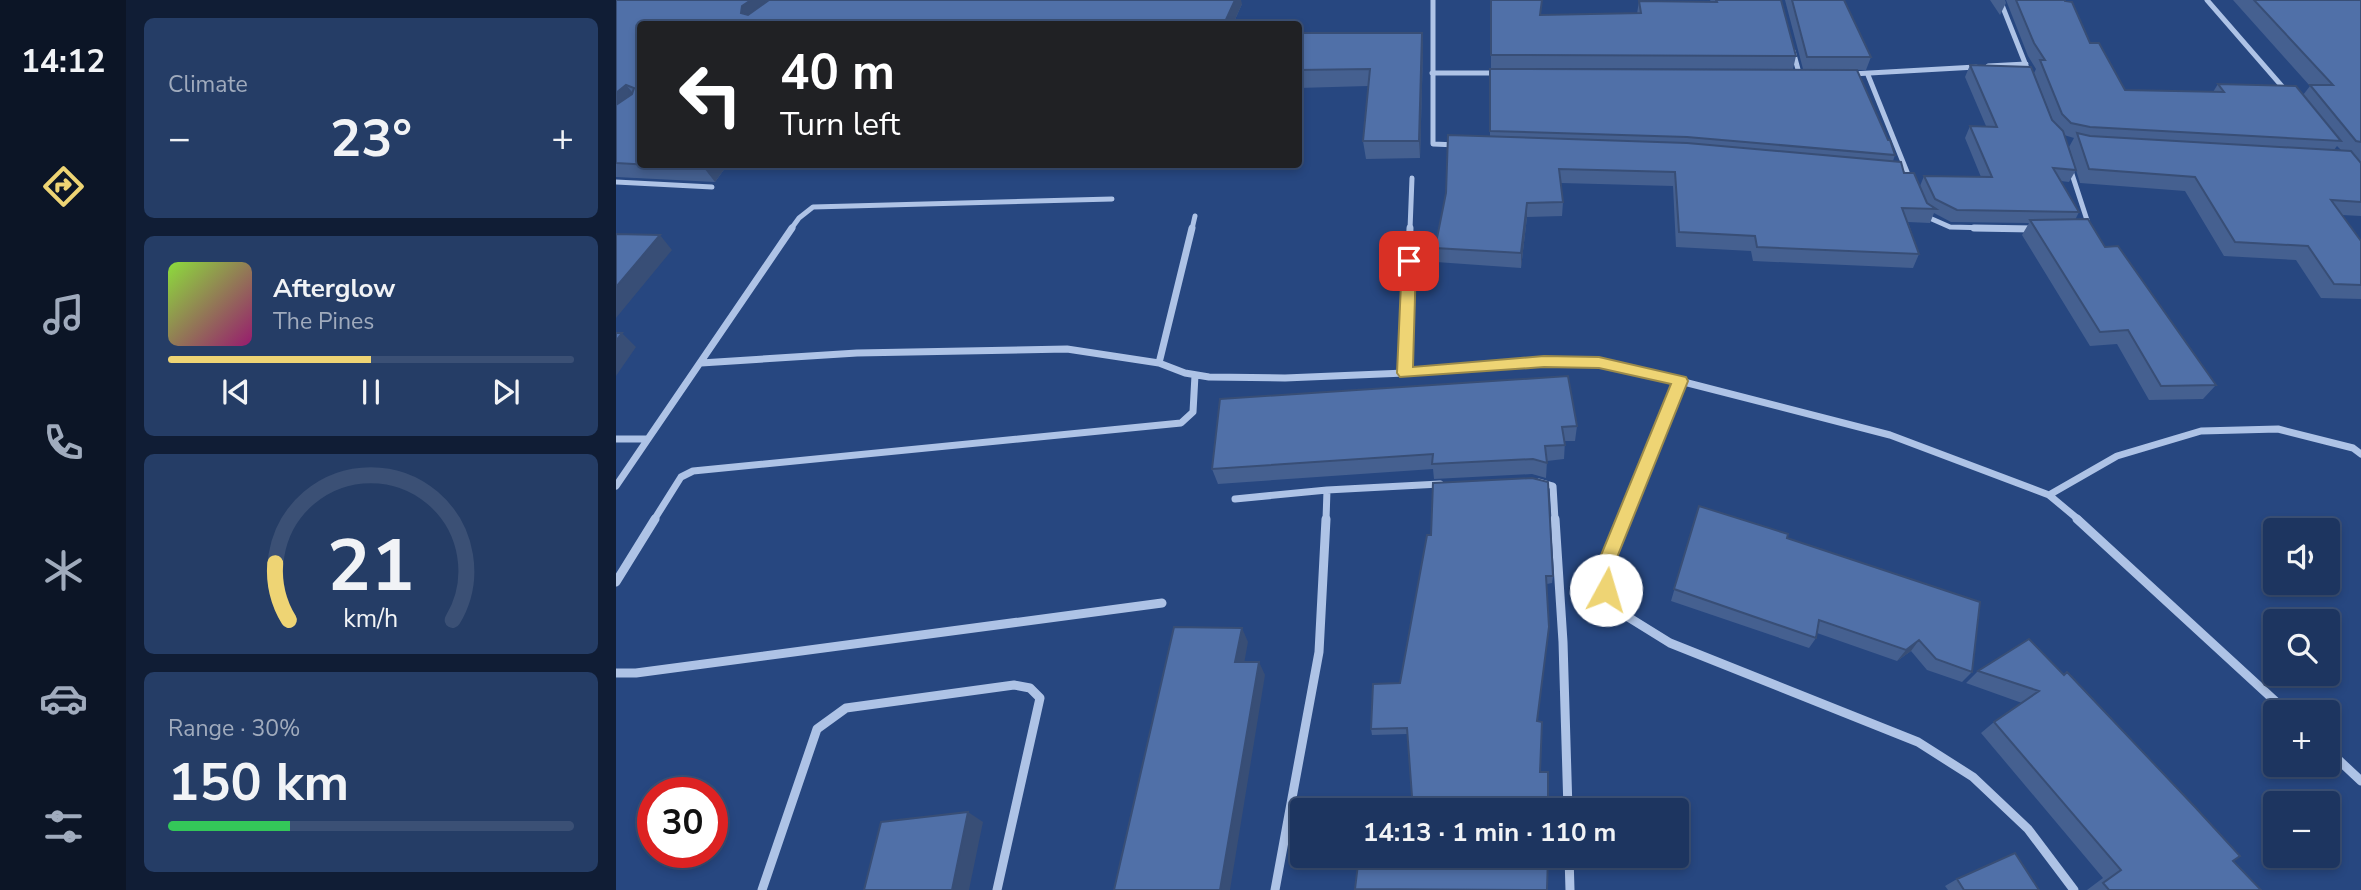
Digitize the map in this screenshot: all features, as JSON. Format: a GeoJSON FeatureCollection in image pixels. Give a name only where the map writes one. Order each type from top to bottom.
{"type":"FeatureCollection","features":[{"type":"Feature","properties":{"kind":"street"},"geometry":{"type":"LineString","coordinates":[[1433,0],[1433,144],[1460,145]]}},
{"type":"Feature","properties":{"kind":"street"},"geometry":{"type":"LineString","coordinates":[[2000,0],[2029,73]]}},
{"type":"Feature","properties":{"kind":"street"},"geometry":{"type":"LineString","coordinates":[[2207,0],[2290,95]]}},
{"type":"Feature","properties":{"kind":"street"},"geometry":{"type":"LineString","coordinates":[[1792,49],[1799,74]]}},
{"type":"Feature","properties":{"kind":"street"},"geometry":{"type":"LineString","coordinates":[[1840,74],[1868,75],[2026,64]]}},
{"type":"Feature","properties":{"kind":"street"},"geometry":{"type":"LineString","coordinates":[[1432,73],[1500,73]]}},
{"type":"Feature","properties":{"kind":"street"},"geometry":{"type":"LineString","coordinates":[[1785,74],[1813,74]]}},
{"type":"Feature","properties":{"kind":"street"},"geometry":{"type":"LineString","coordinates":[[1868,75],[1911,183]]}},
{"type":"Feature","properties":{"kind":"street"},"geometry":{"type":"LineString","coordinates":[[2069,163],[2087,220],[2074,230]]}},
{"type":"Feature","properties":{"kind":"street"},"geometry":{"type":"LineString","coordinates":[[1893,171],[1907,172]]}},
{"type":"Feature","properties":{"kind":"street"},"geometry":{"type":"LineString","coordinates":[[1405,373],[1412,178]]}},
{"type":"Feature","properties":{"kind":"street"},"geometry":{"type":"LineString","coordinates":[[616,182],[712,187]]}},
{"type":"Feature","properties":{"kind":"street"},"geometry":{"type":"LineString","coordinates":[[616,486],[799,218],[813,207],[1112,199]]}},
{"type":"Feature","properties":{"kind":"street"},"geometry":{"type":"LineString","coordinates":[[1920,205],[1925,215],[1950,227],[2046,229]]}},
{"type":"Feature","properties":{"kind":"street"},"geometry":{"type":"LineString","coordinates":[[1159,363],[1195,216]]}},
{"type":"Feature","properties":{"kind":"street"},"geometry":{"type":"LineString","coordinates":[[701,363],[858,353],[1067,349],[1159,363],[1195,375],[1285,378],[1405,373],[1544,362],[1599,362],[1890,435],[2049,495],[2116,552],[2274,700]]}},
{"type":"Feature","properties":{"kind":"street"},"geometry":{"type":"LineString","coordinates":[[616,582],[681,477],[694,471],[1181,424],[1193,412],[1195,375]]}},
{"type":"Feature","properties":{"kind":"street"},"geometry":{"type":"LineString","coordinates":[[1680,381],[1606,565],[1606,590],[1620,612],[1670,643],[1918,742],[1973,777],[2028,829],[2074,890]]}},
{"type":"Feature","properties":{"kind":"street"},"geometry":{"type":"LineString","coordinates":[[2049,495],[2117,456],[2201,431],[2278,429],[2353,448],[2361,454]]}},
{"type":"Feature","properties":{"kind":"street"},"geometry":{"type":"LineString","coordinates":[[616,439],[648,439]]}},
{"type":"Feature","properties":{"kind":"street"},"geometry":{"type":"LineString","coordinates":[[1532,480],[1553,486],[1563,642],[1568,798]]}},
{"type":"Feature","properties":{"kind":"street"},"geometry":{"type":"LineString","coordinates":[[1235,499],[1327,490],[1450,484]]}},
{"type":"Feature","properties":{"kind":"street"},"geometry":{"type":"LineString","coordinates":[[1275,890],[1319,652],[1327,490]]}},
{"type":"Feature","properties":{"kind":"street"},"geometry":{"type":"LineString","coordinates":[[616,673],[636,673],[1162,603]]}},
{"type":"Feature","properties":{"kind":"street"},"geometry":{"type":"LineString","coordinates":[[762,890],[817,729],[829,718],[846,708],[1014,685],[1030,688],[1040,698],[997,890]]}},
{"type":"Feature","properties":{"kind":"street"},"geometry":{"type":"LineString","coordinates":[[2340,761],[2361,781]]}},
{"type":"Feature","properties":{"kind":"street"},"geometry":{"type":"LineString","coordinates":[[1569,868],[1570,890]]}},
{"type":"Feature","properties":{"kind":"building"},"geometry":{"type":"Polygon","coordinates":[[[616,0],[751,0],[742,6],[741,13],[748,15],[769,0],[1235,0],[1225,21],[637,21],[637,164],[616,163],[616,105],[632,94],[634,88],[626,85],[616,93],[616,0]]]}},
{"type":"Feature","properties":{"kind":"building"},"geometry":{"type":"Polygon","coordinates":[[[1491,0],[1542,0],[1540,15],[1641,13],[1639,1],[1781,0],[1796,56],[1491,55],[1491,0]]]}},
{"type":"Feature","properties":{"kind":"building"},"geometry":{"type":"Polygon","coordinates":[[[1792,0],[1844,0],[1871,57],[1807,57],[1792,0]]]}},
{"type":"Feature","properties":{"kind":"building"},"geometry":{"type":"Polygon","coordinates":[[[2016,0],[2072,2],[2090,43],[2099,43],[2125,90],[2224,92],[2218,84],[2296,86],[2341,141],[2090,127],[2071,123],[2062,114],[2040,60],[2045,60],[2034,43],[2016,0]]]}},
{"type":"Feature","properties":{"kind":"building"},"geometry":{"type":"Polygon","coordinates":[[[2254,0],[2361,0],[2361,142],[2356,141],[2310,85],[2333,85],[2254,0]]]}},
{"type":"Feature","properties":{"kind":"building"},"geometry":{"type":"Polygon","coordinates":[[[1302,33],[1422,33],[1419,141],[1363,141],[1370,69],[1302,70],[1302,33]]]}},
{"type":"Feature","properties":{"kind":"building"},"geometry":{"type":"Polygon","coordinates":[[[1970,65],[2031,67],[2052,120],[2063,131],[2076,170],[2053,168],[2079,212],[1957,210],[1935,199],[1924,176],[1992,177],[1970,126],[1997,127],[1970,65]]]}},
{"type":"Feature","properties":{"kind":"building"},"geometry":{"type":"Polygon","coordinates":[[[1490,69],[1857,70],[1895,155],[1687,137],[1490,131],[1490,69]]]}},
{"type":"Feature","properties":{"kind":"building"},"geometry":{"type":"Polygon","coordinates":[[[2077,133],[2090,136],[2351,151],[2361,163],[2361,202],[2331,200],[2361,241],[2361,285],[2334,284],[2308,246],[2235,242],[2195,177],[2089,169],[2077,133]]]}},
{"type":"Feature","properties":{"kind":"building"},"geometry":{"type":"Polygon","coordinates":[[[1448,135],[1687,143],[1901,162],[1904,173],[1914,173],[1927,203],[1936,209],[1902,208],[1919,254],[1757,247],[1755,236],[1679,232],[1675,172],[1559,169],[1563,202],[1527,203],[1521,253],[1435,248],[1446,193],[1448,135]]]}},
{"type":"Feature","properties":{"kind":"building"},"geometry":{"type":"Polygon","coordinates":[[[2088,219],[2105,247],[2118,246],[2216,385],[2161,386],[2128,330],[2100,332],[2030,220],[2088,219]]]}},
{"type":"Feature","properties":{"kind":"building"},"geometry":{"type":"Polygon","coordinates":[[[616,234],[660,235],[616,287],[616,234]]]}},
{"type":"Feature","properties":{"kind":"building"},"geometry":{"type":"Polygon","coordinates":[[[1568,376],[1577,426],[1562,427],[1565,445],[1545,446],[1547,463],[1533,459],[1432,464],[1433,454],[1212,469],[1220,399],[1568,376]]]}},
{"type":"Feature","properties":{"kind":"building"},"geometry":{"type":"Polygon","coordinates":[[[1532,478],[1548,482],[1553,576],[1546,576],[1549,627],[1537,721],[1542,722],[1540,772],[1548,772],[1548,798],[1412,798],[1407,728],[1371,729],[1373,684],[1400,683],[1427,535],[1431,535],[1433,483],[1532,478]]]}},
{"type":"Feature","properties":{"kind":"building"},"geometry":{"type":"Polygon","coordinates":[[[1699,506],[1788,534],[1787,538],[1980,602],[1972,672],[1936,659],[1919,640],[1906,650],[1819,620],[1816,638],[1674,589],[1699,506]]]}},
{"type":"Feature","properties":{"kind":"building"},"geometry":{"type":"Polygon","coordinates":[[[1174,627],[1242,628],[1235,662],[1259,662],[1220,890],[1114,890],[1174,627]]]}},
{"type":"Feature","properties":{"kind":"building"},"geometry":{"type":"Polygon","coordinates":[[[2029,639],[2064,675],[2067,672],[2195,807],[2240,856],[2233,861],[2261,890],[2109,890],[2103,883],[2121,870],[1994,722],[2039,691],[1978,671],[2029,639]]]}},
{"type":"Feature","properties":{"kind":"building"},"geometry":{"type":"Polygon","coordinates":[[[968,812],[952,890],[864,890],[881,822],[968,812]]]}},
{"type":"Feature","properties":{"kind":"building"},"geometry":{"type":"Polygon","coordinates":[[[2015,853],[2039,890],[1964,890],[1957,879],[2015,853]]]}},
{"type":"Feature","properties":{"kind":"building"},"geometry":{"type":"Polygon","coordinates":[[[1358,868],[1548,868],[1547,890],[1355,889],[1358,868]]]}},
{"type":"Feature","properties":{"kind":"route"},"geometry":{"type":"LineString","coordinates":[[1409,261],[1405,373],[1544,362],[1599,362],[1680,381],[1606,565],[1606,590]]}}]}
